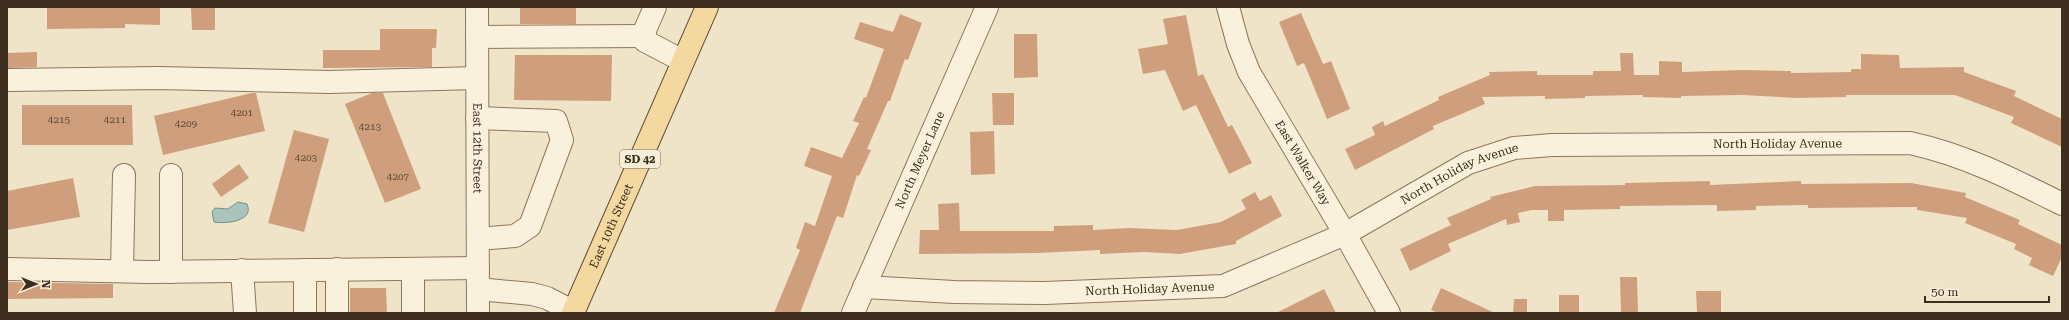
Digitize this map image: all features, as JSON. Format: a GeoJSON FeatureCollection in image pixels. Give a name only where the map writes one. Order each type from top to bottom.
{"type":"FeatureCollection","features":[{"type":"Feature","properties":{"kind":"main road","name":"East 10th Street"},"geometry":{"type":"LineString","coordinates":[[573,312],[707,7]]}},
{"type":"Feature","properties":{"kind":"street","name":"East 12th Street"},"geometry":{"type":"LineString","coordinates":[[477,7],[478,313]]}},
{"type":"Feature","properties":{"kind":"street"},"geometry":{"type":"LineString","coordinates":[[655,7],[644,30],[645,41],[650,45],[683,61]]}},
{"type":"Feature","properties":{"kind":"street","name":"North Meyer Lane"},"geometry":{"type":"LineString","coordinates":[[853,313],[987,7]]}},
{"type":"Feature","properties":{"kind":"street","name":"East Walker Way"},"geometry":{"type":"LineString","coordinates":[[1228,7],[1238,44],[1249,72],[1345,234],[1389,313]]}},
{"type":"Feature","properties":{"kind":"street"},"geometry":{"type":"LineString","coordinates":[[477,37],[645,36]]}},
{"type":"Feature","properties":{"kind":"street"},"geometry":{"type":"LineString","coordinates":[[7,80],[159,78],[329,82],[477,78]]}},
{"type":"Feature","properties":{"kind":"street"},"geometry":{"type":"LineString","coordinates":[[477,118],[556,121],[562,140],[530,226],[516,236],[478,239]]}},
{"type":"Feature","properties":{"kind":"street","name":"North Holiday Avenue"},"geometry":{"type":"LineString","coordinates":[[864,287],[954,292],[1044,293],[1134,291],[1223,286],[1345,234],[1468,163],[1514,148],[1552,144],[1910,143],[1941,150],[1991,169],[2062,204]]}},
{"type":"Feature","properties":{"kind":"street"},"geometry":{"type":"LineString","coordinates":[[122,271],[124,175]]}},
{"type":"Feature","properties":{"kind":"street"},"geometry":{"type":"LineString","coordinates":[[171,272],[172,175]]}},
{"type":"Feature","properties":{"kind":"street"},"geometry":{"type":"LineString","coordinates":[[7,268],[171,272],[413,269],[478,279],[547,298],[573,312]]}},
{"type":"Feature","properties":{"kind":"street"},"geometry":{"type":"LineString","coordinates":[[337,269],[337,313]]}},
{"type":"Feature","properties":{"kind":"street"},"geometry":{"type":"LineString","coordinates":[[413,269],[413,313]]}},
{"type":"Feature","properties":{"kind":"street"},"geometry":{"type":"LineString","coordinates":[[242,270],[245,313]]}},
{"type":"Feature","properties":{"kind":"street"},"geometry":{"type":"LineString","coordinates":[[305,313],[306,270]]}},
{"type":"Feature","properties":{"kind":"water"},"geometry":{"type":"Polygon","coordinates":[[[238,202],[247,204],[247,215],[231,222],[214,222],[212,212],[215,208],[228,209],[238,202]]]}},
{"type":"Feature","properties":{"kind":"building"},"geometry":{"type":"Polygon","coordinates":[[[47,7],[160,7],[160,25],[125,24],[125,28],[47,29],[47,7]]]}},
{"type":"Feature","properties":{"kind":"building"},"geometry":{"type":"Polygon","coordinates":[[[520,7],[576,7],[576,24],[520,24],[520,7]]]}},
{"type":"Feature","properties":{"kind":"building"},"geometry":{"type":"Polygon","coordinates":[[[191,8],[215,8],[215,30],[192,30],[191,8]]]}},
{"type":"Feature","properties":{"kind":"building"},"geometry":{"type":"Polygon","coordinates":[[[1301,13],[1323,64],[1331,61],[1350,109],[1327,119],[1304,63],[1297,66],[1279,22],[1301,13]]]}},
{"type":"Feature","properties":{"kind":"building"},"geometry":{"type":"Polygon","coordinates":[[[900,14],[922,23],[908,60],[905,59],[890,101],[888,101],[867,149],[871,150],[859,176],[857,175],[843,218],[837,216],[800,313],[774,313],[800,250],[796,248],[805,222],[815,226],[832,176],[804,166],[811,147],[842,158],[859,123],[853,121],[864,97],[866,98],[884,49],[854,39],[860,22],[893,32],[900,14]]]}},
{"type":"Feature","properties":{"kind":"building"},"geometry":{"type":"Polygon","coordinates":[[[1186,15],[1198,76],[1203,74],[1228,127],[1232,125],[1252,163],[1229,174],[1196,105],[1183,111],[1165,70],[1143,74],[1138,49],[1168,44],[1163,19],[1186,15]]]}},
{"type":"Feature","properties":{"kind":"building"},"geometry":{"type":"Polygon","coordinates":[[[380,29],[437,29],[436,48],[432,48],[432,67],[323,68],[323,50],[380,50],[380,29]]]}},
{"type":"Feature","properties":{"kind":"building"},"geometry":{"type":"Polygon","coordinates":[[[1014,34],[1037,34],[1038,77],[1014,78],[1014,34]]]}},
{"type":"Feature","properties":{"kind":"building"},"geometry":{"type":"Polygon","coordinates":[[[37,52],[37,67],[7,68],[7,53],[37,52]]]}},
{"type":"Feature","properties":{"kind":"building"},"geometry":{"type":"Polygon","coordinates":[[[1620,53],[1633,53],[1634,75],[1659,75],[1659,61],[1682,62],[1682,72],[1742,70],[1791,71],[1791,73],[1851,72],[1851,69],[1861,69],[1861,54],[1899,55],[1900,68],[1964,67],[1964,72],[2016,91],[2014,96],[2062,119],[2062,147],[2011,123],[2014,117],[1955,95],[1846,95],[1846,97],[1797,98],[1742,95],[1681,96],[1681,98],[1643,97],[1643,95],[1585,96],[1585,98],[1545,99],[1545,96],[1482,97],[1485,104],[1433,126],[1434,129],[1355,170],[1345,149],[1375,135],[1372,127],[1383,121],[1385,126],[1439,100],[1438,97],[1490,75],[1489,72],[1537,71],[1537,75],[1593,75],[1593,71],[1621,71],[1620,53]]]}},
{"type":"Feature","properties":{"kind":"building"},"geometry":{"type":"Polygon","coordinates":[[[515,55],[612,55],[611,101],[514,100],[515,55]]]}},
{"type":"Feature","properties":{"kind":"building"},"geometry":{"type":"Polygon","coordinates":[[[256,93],[265,131],[163,155],[154,116],[256,93]]]}},
{"type":"Feature","properties":{"kind":"building"},"geometry":{"type":"Polygon","coordinates":[[[372,93],[383,93],[421,189],[385,203],[345,104],[372,93]]]}},
{"type":"Feature","properties":{"kind":"building"},"geometry":{"type":"Polygon","coordinates":[[[992,93],[1014,93],[1014,125],[993,125],[992,93]]]}},
{"type":"Feature","properties":{"kind":"building"},"geometry":{"type":"Polygon","coordinates":[[[22,105],[132,105],[133,145],[22,145],[22,105]]]}},
{"type":"Feature","properties":{"kind":"building"},"geometry":{"type":"Polygon","coordinates":[[[294,130],[329,139],[304,232],[268,223],[294,130]]]}},
{"type":"Feature","properties":{"kind":"building"},"geometry":{"type":"Polygon","coordinates":[[[994,131],[995,174],[971,175],[970,132],[994,131]]]}},
{"type":"Feature","properties":{"kind":"building"},"geometry":{"type":"Polygon","coordinates":[[[239,164],[249,178],[221,197],[212,184],[239,164]]]}},
{"type":"Feature","properties":{"kind":"building"},"geometry":{"type":"Polygon","coordinates":[[[73,178],[80,217],[7,230],[7,191],[73,178]]]}},
{"type":"Feature","properties":{"kind":"building"},"geometry":{"type":"Polygon","coordinates":[[[1710,181],[1710,185],[1801,181],[1801,184],[1911,183],[1966,193],[1965,197],[2020,220],[2018,224],[2062,245],[2062,257],[2053,276],[2029,265],[2032,258],[2014,249],[2016,244],[1965,223],[1967,218],[1917,210],[1917,207],[1808,208],[1808,205],[1756,206],[1756,210],[1717,211],[1717,205],[1620,206],[1620,209],[1564,210],[1564,221],[1548,221],[1548,210],[1532,210],[1518,213],[1520,222],[1507,225],[1506,219],[1448,244],[1451,251],[1410,271],[1400,249],[1451,225],[1447,218],[1491,199],[1490,197],[1535,186],[1625,185],[1625,183],[1710,181]]]}},
{"type":"Feature","properties":{"kind":"building"},"geometry":{"type":"Polygon","coordinates":[[[1255,192],[1260,201],[1271,195],[1282,216],[1236,241],[1236,244],[1180,254],[1144,252],[1100,254],[1100,250],[1037,253],[919,254],[920,230],[939,230],[938,204],[959,203],[960,231],[1054,231],[1054,226],[1093,225],[1093,230],[1129,228],[1177,230],[1221,222],[1246,209],[1241,200],[1255,192]]]}},
{"type":"Feature","properties":{"kind":"building"},"geometry":{"type":"Polygon","coordinates":[[[1620,277],[1637,277],[1638,313],[1621,313],[1620,277]]]}},
{"type":"Feature","properties":{"kind":"building"},"geometry":{"type":"Polygon","coordinates":[[[7,282],[113,284],[113,298],[7,299],[7,282]]]}},
{"type":"Feature","properties":{"kind":"building"},"geometry":{"type":"Polygon","coordinates":[[[350,288],[386,288],[387,313],[350,313],[350,288]]]}},
{"type":"Feature","properties":{"kind":"building"},"geometry":{"type":"Polygon","coordinates":[[[1441,288],[1495,313],[1438,313],[1431,310],[1441,288]]]}},
{"type":"Feature","properties":{"kind":"building"},"geometry":{"type":"Polygon","coordinates":[[[1324,289],[1336,313],[1276,313],[1324,289]]]}},
{"type":"Feature","properties":{"kind":"building"},"geometry":{"type":"Polygon","coordinates":[[[1696,291],[1721,291],[1721,313],[1697,313],[1696,291]]]}},
{"type":"Feature","properties":{"kind":"building"},"geometry":{"type":"Polygon","coordinates":[[[1559,295],[1579,295],[1579,313],[1559,313],[1559,295]]]}},
{"type":"Feature","properties":{"kind":"building"},"geometry":{"type":"Polygon","coordinates":[[[1514,299],[1527,299],[1527,313],[1513,313],[1514,299]]]}}]}
